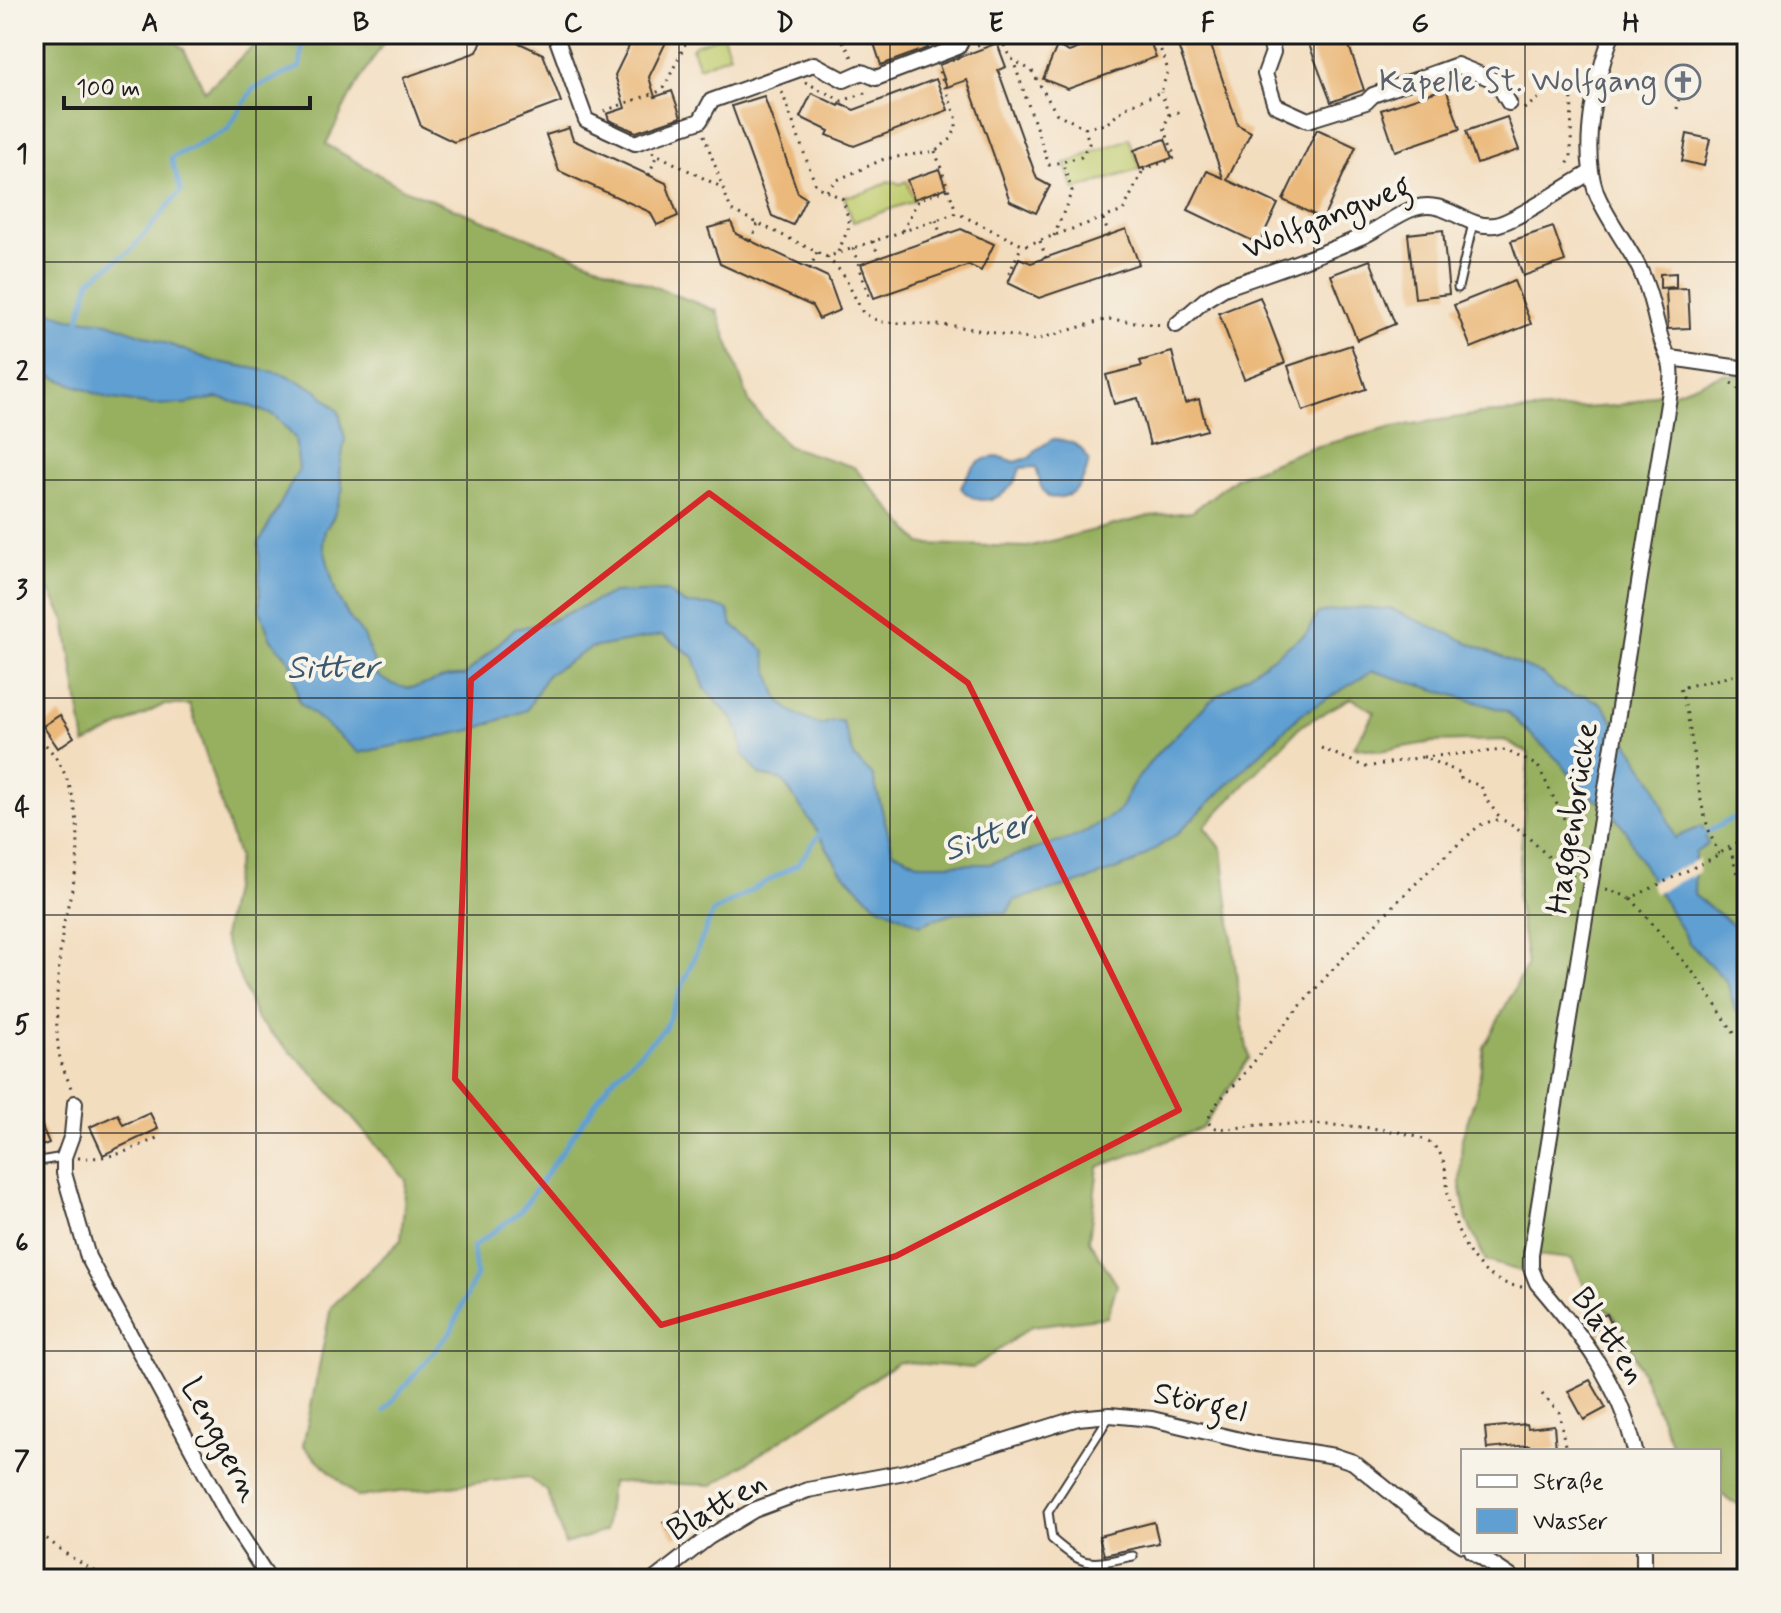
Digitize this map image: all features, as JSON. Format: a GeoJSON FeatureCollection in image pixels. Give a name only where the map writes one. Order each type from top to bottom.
{"type":"FeatureCollection","features":[{"type":"Feature","properties":{"kind":"street"},"geometry":{"type":"LineString","coordinates":[[555,34],[586,120],[635,143],[700,121],[711,101],[814,64],[844,80],[862,72],[876,78],[958,47],[963,38]]}},
{"type":"Feature","properties":{"kind":"street"},"geometry":{"type":"LineString","coordinates":[[1267,34],[1273,52],[1265,74],[1275,105],[1308,120],[1366,102],[1373,95],[1457,65],[1496,81],[1509,103]]}},
{"type":"Feature","properties":{"kind":"street"},"geometry":{"type":"LineString","coordinates":[[1612,34],[1598,79],[1591,124],[1591,172],[1596,192],[1636,262],[1650,293],[1661,341],[1671,358],[1747,369]]}},
{"type":"Feature","properties":{"kind":"street"},"geometry":{"type":"LineString","coordinates":[[1473,223],[1496,225],[1518,216],[1591,172]]}},
{"type":"Feature","properties":{"kind":"street","name":"Wolfgangweg"},"geometry":{"type":"LineString","coordinates":[[1176,325],[1224,288],[1361,238],[1412,208],[1442,206],[1473,223]]}},
{"type":"Feature","properties":{"kind":"street","name":"Haggenbrücke"},"geometry":{"type":"LineString","coordinates":[[1531,1254],[1670,391],[1671,358]]}},
{"type":"Feature","properties":{"kind":"street"},"geometry":{"type":"LineString","coordinates":[[64,1157],[72,1135],[75,1103]]}},
{"type":"Feature","properties":{"kind":"street","name":"Lenggern"},"geometry":{"type":"LineString","coordinates":[[64,1157],[64,1173],[88,1257],[230,1519],[269,1579]]}},
{"type":"Feature","properties":{"kind":"street","name":"Blatten"},"geometry":{"type":"LineString","coordinates":[[1531,1254],[1531,1268],[1537,1283],[1598,1360],[1627,1417],[1635,1449]]}},
{"type":"Feature","properties":{"kind":"street","name":"Störgel"},"geometry":{"type":"LineString","coordinates":[[905,1472],[1078,1418],[1110,1415],[1152,1419],[1257,1444],[1335,1456],[1353,1462],[1426,1521],[1461,1544]]}},
{"type":"Feature","properties":{"kind":"street","name":"Blatten"},"geometry":{"type":"LineString","coordinates":[[655,1579],[709,1537],[754,1510],[808,1490],[905,1472]]}},
{"type":"Feature","properties":{"kind":"street"},"geometry":{"type":"LineString","coordinates":[[1475,1553],[1514,1579]]}},
{"type":"Feature","properties":{"kind":"street"},"geometry":{"type":"LineString","coordinates":[[1644,1553],[1644,1579]]}},
{"type":"Feature","properties":{"kind":"lane"},"geometry":{"type":"LineString","coordinates":[[1458,288],[1473,223]]}},
{"type":"Feature","properties":{"kind":"lane"},"geometry":{"type":"LineString","coordinates":[[34,1162],[64,1157]]}},
{"type":"Feature","properties":{"kind":"lane"},"geometry":{"type":"LineString","coordinates":[[1110,1415],[1048,1512],[1052,1539],[1070,1555],[1093,1564],[1133,1556]]}},
{"type":"Feature","properties":{"kind":"path"},"geometry":{"type":"LineString","coordinates":[[604,111],[663,90],[690,34]]}},
{"type":"Feature","properties":{"kind":"path"},"geometry":{"type":"LineString","coordinates":[[839,34],[843,46],[862,72]]}},
{"type":"Feature","properties":{"kind":"path"},"geometry":{"type":"LineString","coordinates":[[1004,45],[1035,34]]}},
{"type":"Feature","properties":{"kind":"path"},"geometry":{"type":"LineString","coordinates":[[1047,34],[1063,42],[1087,34]]}},
{"type":"Feature","properties":{"kind":"path"},"geometry":{"type":"LineString","coordinates":[[935,151],[957,213],[1022,245],[1123,211],[1143,169],[1175,158],[1164,127],[1169,115],[1161,92],[1168,70],[1155,34]]}},
{"type":"Feature","properties":{"kind":"path"},"geometry":{"type":"LineString","coordinates":[[963,38],[975,46],[1001,36],[1010,58],[1030,68],[1056,113],[1085,128],[1103,125],[1128,106],[1161,92]]}},
{"type":"Feature","properties":{"kind":"path"},"geometry":{"type":"LineString","coordinates":[[1013,60],[1049,165],[1084,155],[1089,144],[1085,128]]}},
{"type":"Feature","properties":{"kind":"path"},"geometry":{"type":"LineString","coordinates":[[827,191],[835,181],[884,159],[935,151],[951,139],[957,123],[939,70]]}},
{"type":"Feature","properties":{"kind":"path"},"geometry":{"type":"LineString","coordinates":[[777,77],[816,186],[843,199],[850,225],[837,254]]}},
{"type":"Feature","properties":{"kind":"path"},"geometry":{"type":"LineString","coordinates":[[1509,103],[1525,109],[1561,81],[1572,84],[1571,157],[1552,182],[1556,191]]}},
{"type":"Feature","properties":{"kind":"path"},"geometry":{"type":"LineString","coordinates":[[1677,109],[1680,93]]}},
{"type":"Feature","properties":{"kind":"path"},"geometry":{"type":"LineString","coordinates":[[1169,115],[1181,111]]}},
{"type":"Feature","properties":{"kind":"path"},"geometry":{"type":"LineString","coordinates":[[700,121],[731,210],[827,257],[843,274],[863,313],[880,322],[955,326],[1035,340],[1108,319],[1176,325]]}},
{"type":"Feature","properties":{"kind":"path"},"geometry":{"type":"LineString","coordinates":[[635,143],[723,188]]}},
{"type":"Feature","properties":{"kind":"path"},"geometry":{"type":"LineString","coordinates":[[649,175],[657,154]]}},
{"type":"Feature","properties":{"kind":"path"},"geometry":{"type":"LineString","coordinates":[[1054,236],[1072,191],[1062,162]]}},
{"type":"Feature","properties":{"kind":"path"},"geometry":{"type":"LineString","coordinates":[[903,231],[918,199],[948,189]]}},
{"type":"Feature","properties":{"kind":"path"},"geometry":{"type":"LineString","coordinates":[[827,257],[957,213]]}},
{"type":"Feature","properties":{"kind":"path"},"geometry":{"type":"LineString","coordinates":[[1103,219],[1109,235]]}},
{"type":"Feature","properties":{"kind":"path"},"geometry":{"type":"LineString","coordinates":[[936,220],[941,236]]}},
{"type":"Feature","properties":{"kind":"path"},"geometry":{"type":"LineString","coordinates":[[751,241],[758,223]]}},
{"type":"Feature","properties":{"kind":"path"},"geometry":{"type":"LineString","coordinates":[[873,241],[879,257]]}},
{"type":"Feature","properties":{"kind":"path"},"geometry":{"type":"LineString","coordinates":[[1040,241],[1046,258]]}},
{"type":"Feature","properties":{"kind":"path"},"geometry":{"type":"LineString","coordinates":[[1010,280],[1007,278],[1022,245]]}},
{"type":"Feature","properties":{"kind":"path"},"geometry":{"type":"LineString","coordinates":[[853,248],[869,296],[872,295]]}},
{"type":"Feature","properties":{"kind":"path"},"geometry":{"type":"LineString","coordinates":[[810,269],[817,252]]}},
{"type":"Feature","properties":{"kind":"path"},"geometry":{"type":"LineString","coordinates":[[1719,855],[1701,806],[1686,705],[1680,688],[1747,675]]}},
{"type":"Feature","properties":{"kind":"path"},"geometry":{"type":"LineString","coordinates":[[34,734],[58,759],[69,782],[75,813],[77,862],[62,936],[57,1036],[60,1057],[75,1103]]}},
{"type":"Feature","properties":{"kind":"path"},"geometry":{"type":"LineString","coordinates":[[1321,748],[1366,767],[1423,757],[1505,750],[1538,766],[1570,831],[1583,880],[1571,876],[1518,827],[1502,820],[1488,802],[1481,786],[1461,779],[1461,773],[1423,757]]}},
{"type":"Feature","properties":{"kind":"path"},"geometry":{"type":"LineString","coordinates":[[1502,820],[1480,825],[1363,938],[1210,1111],[1208,1122],[1222,1130],[1259,1125],[1334,1126],[1391,1130],[1421,1138],[1436,1148],[1443,1163],[1454,1215],[1470,1256],[1481,1270],[1500,1282],[1519,1288],[1537,1283]]}},
{"type":"Feature","properties":{"kind":"path"},"geometry":{"type":"LineString","coordinates":[[1631,898],[1719,855],[1747,836]]}},
{"type":"Feature","properties":{"kind":"path"},"geometry":{"type":"LineString","coordinates":[[1730,848],[1747,893]]}},
{"type":"Feature","properties":{"kind":"path"},"geometry":{"type":"LineString","coordinates":[[1595,884],[1631,898],[1700,981],[1734,1033],[1747,1041]]}},
{"type":"Feature","properties":{"kind":"path"},"geometry":{"type":"LineString","coordinates":[[64,1157],[103,1159],[120,1155],[157,1138]]}},
{"type":"Feature","properties":{"kind":"path"},"geometry":{"type":"LineString","coordinates":[[1542,1394],[1559,1412],[1566,1449]]}},
{"type":"Feature","properties":{"kind":"path"},"geometry":{"type":"LineString","coordinates":[[34,1529],[69,1556],[108,1579]]}},
{"type":"Feature","properties":{"kind":"highlighted area"},"geometry":{"type":"Polygon","coordinates":[[[709,493],[968,683],[1179,1110],[896,1256],[661,1325],[455,1079],[471,680],[709,493]]]}},
{"type":"Feature","properties":{"kind":"green space"},"geometry":{"type":"Polygon","coordinates":[[[34,34],[167,34],[184,49],[205,91],[266,34],[389,34],[350,96],[326,144],[404,189],[717,311],[750,404],[787,446],[854,467],[921,544],[1027,547],[1150,516],[1192,512],[1237,477],[1307,449],[1393,427],[1480,414],[1615,406],[1665,390],[1675,392],[1724,374],[1747,377],[1747,1506],[1731,1502],[1721,1494],[1721,1449],[1673,1449],[1624,1329],[1611,1313],[1589,1296],[1572,1259],[1526,1254],[1520,1271],[1486,1261],[1467,1221],[1460,1184],[1462,1138],[1477,1092],[1484,1047],[1527,965],[1517,898],[1529,753],[1504,740],[1433,742],[1379,751],[1354,747],[1375,712],[1351,698],[1301,726],[1204,827],[1222,849],[1241,1015],[1249,1058],[1202,1128],[1098,1167],[1089,1240],[1117,1285],[1107,1317],[1032,1326],[973,1368],[899,1362],[713,1485],[611,1482],[605,1531],[565,1544],[547,1491],[527,1477],[357,1497],[303,1446],[331,1307],[401,1240],[406,1180],[315,1075],[257,1020],[223,937],[238,857],[190,705],[163,705],[85,744],[65,620],[34,560],[34,368],[43,372],[41,311],[34,307],[34,34]]]}},
{"type":"Feature","properties":{"kind":"green space"},"geometry":{"type":"Polygon","coordinates":[[[723,35],[730,55],[699,67],[692,49],[695,45],[723,35]]]}},
{"type":"Feature","properties":{"kind":"green space"},"geometry":{"type":"Polygon","coordinates":[[[1129,138],[1140,169],[1074,190],[1065,163],[1129,138]]]}},
{"type":"Feature","properties":{"kind":"green space"},"geometry":{"type":"Polygon","coordinates":[[[888,181],[901,184],[907,181],[914,201],[853,222],[844,196],[867,192],[888,181]]]}},
{"type":"Feature","properties":{"kind":"water","name":"Sitter"},"geometry":{"type":"Polygon","coordinates":[[[34,307],[69,318],[108,322],[214,361],[284,374],[318,391],[339,412],[345,439],[339,473],[343,489],[333,518],[325,530],[323,544],[336,594],[364,636],[374,663],[374,673],[401,687],[412,688],[451,676],[464,676],[514,629],[545,623],[613,593],[666,591],[686,604],[712,605],[728,610],[732,625],[764,650],[775,691],[784,705],[799,716],[821,725],[842,721],[855,758],[873,776],[893,851],[920,864],[989,864],[1080,835],[1119,811],[1131,787],[1154,757],[1209,702],[1307,633],[1318,613],[1352,608],[1391,609],[1544,675],[1557,688],[1574,696],[1585,695],[1602,704],[1654,783],[1675,838],[1702,826],[1708,844],[1695,853],[1694,895],[1747,936],[1747,1019],[1735,1010],[1727,982],[1689,943],[1627,832],[1608,809],[1581,788],[1560,762],[1506,711],[1373,671],[1300,715],[1177,834],[1134,863],[1079,883],[1015,900],[1006,914],[962,912],[920,925],[875,904],[840,870],[782,780],[760,775],[743,754],[739,732],[732,718],[705,689],[694,657],[663,635],[591,648],[547,675],[527,710],[472,730],[359,753],[299,702],[291,662],[270,638],[260,610],[259,543],[299,469],[295,438],[275,416],[247,405],[217,398],[185,404],[151,405],[107,398],[43,373],[34,368],[34,307]]]}},
{"type":"Feature","properties":{"kind":"water"},"geometry":{"type":"Polygon","coordinates":[[[1053,439],[1074,444],[1089,460],[1081,483],[1072,493],[1057,498],[1048,497],[1041,487],[1036,467],[1020,468],[1011,486],[996,498],[978,499],[961,488],[970,471],[982,461],[997,457],[1015,462],[1031,457],[1053,439]]]}},
{"type":"Feature","properties":{"kind":"pier"},"geometry":{"type":"Polygon","coordinates":[[[1699,859],[1699,872],[1655,893],[1649,882],[1699,859]]]}},
{"type":"Feature","properties":{"kind":"building"},"geometry":{"type":"Polygon","coordinates":[[[485,34],[500,34],[543,54],[561,102],[454,142],[421,126],[403,78],[477,52],[485,34]]]}},
{"type":"Feature","properties":{"kind":"building"},"geometry":{"type":"Polygon","coordinates":[[[635,34],[670,34],[649,77],[655,97],[672,91],[681,117],[636,132],[609,120],[607,114],[625,108],[615,75],[635,34]]]}},
{"type":"Feature","properties":{"kind":"building"},"geometry":{"type":"Polygon","coordinates":[[[871,34],[923,34],[928,48],[881,65],[871,34]]]}},
{"type":"Feature","properties":{"kind":"building"},"geometry":{"type":"Polygon","coordinates":[[[1117,34],[1147,34],[1156,57],[1068,89],[1043,79],[1057,46],[1069,52],[1117,34]]]}},
{"type":"Feature","properties":{"kind":"building"},"geometry":{"type":"Polygon","coordinates":[[[1174,34],[1207,34],[1238,125],[1251,132],[1227,180],[1278,204],[1259,244],[1188,210],[1207,171],[1223,178],[1174,34]]]}},
{"type":"Feature","properties":{"kind":"building"},"geometry":{"type":"Polygon","coordinates":[[[1305,34],[1345,34],[1364,90],[1331,102],[1305,34]]]}},
{"type":"Feature","properties":{"kind":"building"},"geometry":{"type":"Polygon","coordinates":[[[997,43],[1006,67],[998,70],[1037,179],[1050,186],[1036,213],[1010,201],[967,80],[947,87],[939,65],[997,43]]]}},
{"type":"Feature","properties":{"kind":"building","name":"Kapelle St. Wolfgang"},"geometry":{"type":"Polygon","coordinates":[[[1685,66],[1694,75],[1688,95],[1672,89],[1679,70],[1685,66]]]}},
{"type":"Feature","properties":{"kind":"building"},"geometry":{"type":"Polygon","coordinates":[[[936,79],[948,110],[854,146],[827,135],[829,131],[800,117],[812,93],[854,110],[936,79]]]}},
{"type":"Feature","properties":{"kind":"building"},"geometry":{"type":"Polygon","coordinates":[[[1446,88],[1460,129],[1395,151],[1381,110],[1446,88]]]}},
{"type":"Feature","properties":{"kind":"building"},"geometry":{"type":"Polygon","coordinates":[[[764,96],[798,193],[806,198],[793,225],[772,216],[732,106],[764,96]]]}},
{"type":"Feature","properties":{"kind":"building"},"geometry":{"type":"Polygon","coordinates":[[[1507,117],[1519,150],[1477,164],[1466,131],[1507,117]]]}},
{"type":"Feature","properties":{"kind":"building"},"geometry":{"type":"Polygon","coordinates":[[[569,128],[573,140],[666,183],[678,216],[657,225],[650,212],[559,171],[546,135],[569,128]]]}},
{"type":"Feature","properties":{"kind":"building"},"geometry":{"type":"Polygon","coordinates":[[[1317,129],[1356,147],[1323,219],[1283,200],[1317,129]]]}},
{"type":"Feature","properties":{"kind":"building"},"geometry":{"type":"Polygon","coordinates":[[[1687,134],[1710,139],[1704,166],[1682,161],[1687,134]]]}},
{"type":"Feature","properties":{"kind":"building"},"geometry":{"type":"Polygon","coordinates":[[[1165,139],[1172,158],[1140,169],[1134,150],[1165,139]]]}},
{"type":"Feature","properties":{"kind":"building"},"geometry":{"type":"Polygon","coordinates":[[[939,169],[946,188],[914,199],[907,180],[939,169]]]}},
{"type":"Feature","properties":{"kind":"building"},"geometry":{"type":"Polygon","coordinates":[[[731,222],[736,234],[828,277],[840,310],[819,319],[812,306],[720,264],[708,228],[731,222]]]}},
{"type":"Feature","properties":{"kind":"building"},"geometry":{"type":"Polygon","coordinates":[[[1553,227],[1565,261],[1523,276],[1511,241],[1553,227]]]}},
{"type":"Feature","properties":{"kind":"building"},"geometry":{"type":"Polygon","coordinates":[[[961,229],[994,244],[981,271],[969,265],[874,298],[861,264],[961,229]]]}},
{"type":"Feature","properties":{"kind":"building"},"geometry":{"type":"Polygon","coordinates":[[[1126,229],[1139,264],[1039,298],[1008,283],[1019,258],[1031,263],[1126,229]]]}},
{"type":"Feature","properties":{"kind":"building"},"geometry":{"type":"Polygon","coordinates":[[[1443,230],[1449,294],[1415,298],[1408,234],[1443,230]]]}},
{"type":"Feature","properties":{"kind":"building"},"geometry":{"type":"Polygon","coordinates":[[[1370,260],[1395,324],[1357,340],[1331,275],[1370,260]]]}},
{"type":"Feature","properties":{"kind":"building"},"geometry":{"type":"Polygon","coordinates":[[[1676,273],[1676,287],[1660,288],[1660,274],[1676,273]]]}},
{"type":"Feature","properties":{"kind":"building"},"geometry":{"type":"Polygon","coordinates":[[[1514,281],[1531,324],[1471,348],[1454,305],[1514,281]]]}},
{"type":"Feature","properties":{"kind":"building"},"geometry":{"type":"Polygon","coordinates":[[[1688,288],[1690,328],[1668,329],[1666,289],[1688,288]]]}},
{"type":"Feature","properties":{"kind":"building"},"geometry":{"type":"Polygon","coordinates":[[[1260,297],[1285,363],[1244,379],[1219,313],[1260,297]]]}},
{"type":"Feature","properties":{"kind":"building"},"geometry":{"type":"Polygon","coordinates":[[[1351,345],[1366,389],[1303,411],[1288,366],[1351,345]]]}},
{"type":"Feature","properties":{"kind":"building"},"geometry":{"type":"Polygon","coordinates":[[[1172,352],[1185,403],[1199,399],[1207,430],[1150,445],[1138,398],[1114,404],[1106,375],[1142,366],[1140,361],[1172,352]]]}},
{"type":"Feature","properties":{"kind":"building"},"geometry":{"type":"Polygon","coordinates":[[[60,715],[74,737],[58,748],[43,726],[60,715]]]}},
{"type":"Feature","properties":{"kind":"building"},"geometry":{"type":"Polygon","coordinates":[[[34,1108],[49,1143],[34,1149],[34,1108]]]}},
{"type":"Feature","properties":{"kind":"building"},"geometry":{"type":"Polygon","coordinates":[[[150,1113],[158,1129],[103,1155],[90,1127],[118,1114],[123,1125],[150,1113]]]}},
{"type":"Feature","properties":{"kind":"building"},"geometry":{"type":"Polygon","coordinates":[[[1607,1314],[1614,1331],[1598,1337],[1592,1320],[1607,1314]]]}},
{"type":"Feature","properties":{"kind":"building"},"geometry":{"type":"Polygon","coordinates":[[[1590,1380],[1606,1408],[1584,1420],[1568,1391],[1590,1380]]]}},
{"type":"Feature","properties":{"kind":"building"},"geometry":{"type":"Polygon","coordinates":[[[1554,1425],[1556,1449],[1529,1449],[1529,1445],[1487,1449],[1485,1428],[1554,1425]]]}},
{"type":"Feature","properties":{"kind":"building"},"geometry":{"type":"Polygon","coordinates":[[[680,1510],[692,1527],[675,1538],[663,1522],[680,1510]]]}},
{"type":"Feature","properties":{"kind":"building"},"geometry":{"type":"Polygon","coordinates":[[[1154,1522],[1159,1543],[1104,1555],[1099,1536],[1154,1522]]]}},
{"type":"Feature","properties":{"kind":"waterway"},"geometry":{"type":"LineString","coordinates":[[78,324],[90,280],[131,250],[181,191],[171,158],[227,130],[253,89],[300,67],[304,34]]}},
{"type":"Feature","properties":{"kind":"waterway"},"geometry":{"type":"LineString","coordinates":[[1702,835],[1741,814],[1747,792]]}},
{"type":"Feature","properties":{"kind":"waterway"},"geometry":{"type":"LineString","coordinates":[[384,1411],[451,1331],[476,1275],[473,1247],[520,1212],[610,1082],[665,1028],[713,912],[798,864],[822,831]]}},
{"type":"Feature","properties":{"kind":"place","name":"Kapelle St. Wolfgang"},"geometry":{"type":"Point","coordinates":[1683,82]}}]}
